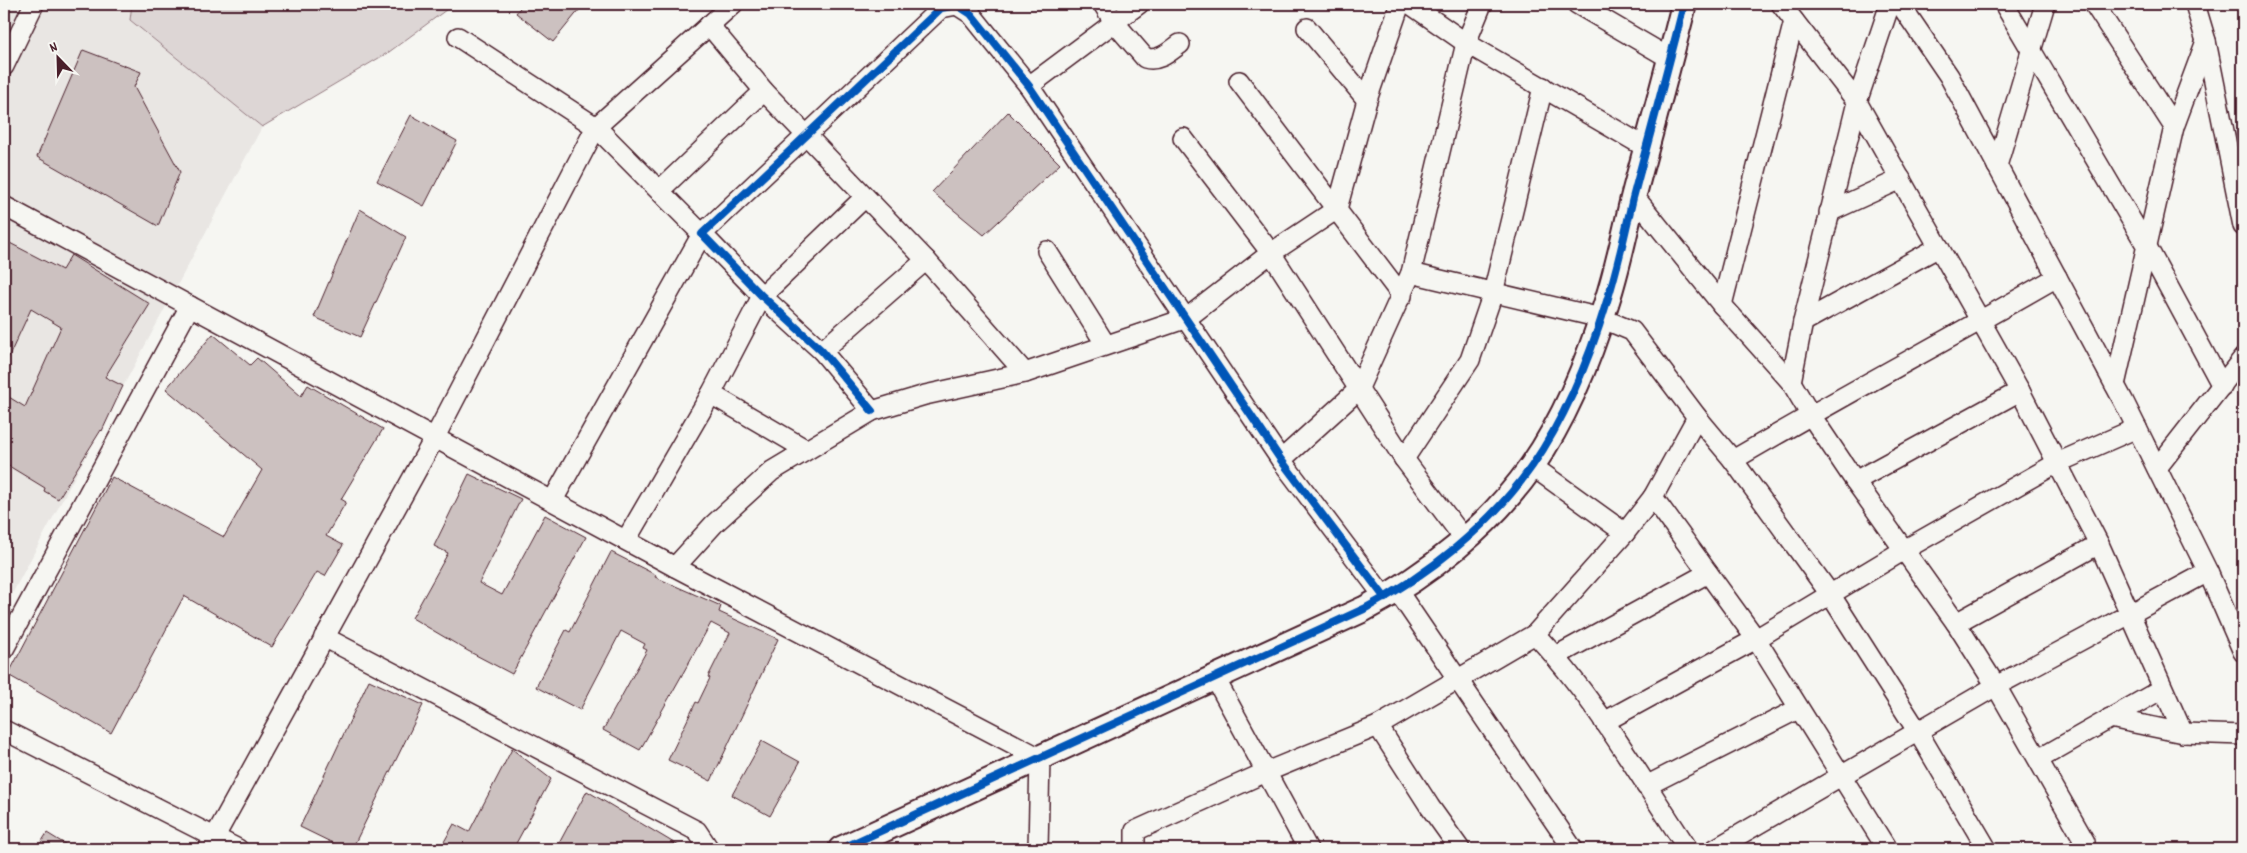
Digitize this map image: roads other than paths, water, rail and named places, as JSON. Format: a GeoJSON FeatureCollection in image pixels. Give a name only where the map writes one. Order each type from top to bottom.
{"type":"FeatureCollection","features":[{"type":"Feature","properties":{"kind":"street"},"geometry":{"type":"LineString","coordinates":[[4,66],[34,4]]}},
{"type":"Feature","properties":{"kind":"street"},"geometry":{"type":"LineString","coordinates":[[211,843],[435,437],[596,127],[733,4]]}},
{"type":"Feature","properties":{"kind":"street"},"geometry":{"type":"LineString","coordinates":[[1103,4],[1114,22],[1145,58],[1151,60],[1160,58],[1180,44]]}},
{"type":"Feature","properties":{"kind":"street"},"geometry":{"type":"LineString","coordinates":[[1029,86],[1139,4]]}},
{"type":"Feature","properties":{"kind":"street"},"geometry":{"type":"LineString","coordinates":[[675,567],[714,524],[772,471],[872,410],[925,395],[1025,373],[1187,318],[1270,253],[1337,209],[1367,100],[1400,4]]}},
{"type":"Feature","properties":{"kind":"street"},"geometry":{"type":"LineString","coordinates":[[1410,4],[1466,43],[1647,148]]}},
{"type":"Feature","properties":{"kind":"street"},"geometry":{"type":"LineString","coordinates":[[1281,460],[1358,390],[1402,296],[1411,273],[1466,43],[1482,4]]}},
{"type":"Feature","properties":{"kind":"street"},"geometry":{"type":"LineString","coordinates":[[1577,4],[1671,59]]}},
{"type":"Feature","properties":{"kind":"street"},"geometry":{"type":"LineString","coordinates":[[841,849],[1215,678],[1391,594],[1465,540],[1501,505],[1532,466],[1554,430],[1582,369],[1608,300],[1684,4]]}},
{"type":"Feature","properties":{"kind":"street"},"geometry":{"type":"LineString","coordinates":[[1781,4],[1857,102],[2020,391],[2099,544],[2183,733]]}},
{"type":"Feature","properties":{"kind":"street"},"geometry":{"type":"LineString","coordinates":[[1791,382],[1803,322],[1857,102],[1890,4]]}},
{"type":"Feature","properties":{"kind":"street"},"geometry":{"type":"LineString","coordinates":[[1900,4],[1949,76],[2115,385],[2208,572],[2243,652]]}},
{"type":"Feature","properties":{"kind":"street"},"geometry":{"type":"LineString","coordinates":[[2004,4],[2146,245],[2222,386]]}},
{"type":"Feature","properties":{"kind":"street"},"geometry":{"type":"LineString","coordinates":[[1997,166],[2045,4]]}},
{"type":"Feature","properties":{"kind":"street"},"geometry":{"type":"LineString","coordinates":[[2094,4],[2174,127]]}},
{"type":"Feature","properties":{"kind":"street"},"geometry":{"type":"LineString","coordinates":[[2195,4],[2206,41],[2239,186],[2243,226]]}},
{"type":"Feature","properties":{"kind":"street"},"geometry":{"type":"LineString","coordinates":[[553,500],[702,234],[941,8],[957,5],[971,14],[1029,86],[1281,460],[1391,594],[1458,681],[1573,849]]}},
{"type":"Feature","properties":{"kind":"street"},"geometry":{"type":"LineString","coordinates":[[1722,305],[1794,21]]}},
{"type":"Feature","properties":{"kind":"street"},"geometry":{"type":"LineString","coordinates":[[709,25],[764,91],[926,260],[1025,373]]}},
{"type":"Feature","properties":{"kind":"street"},"geometry":{"type":"LineString","coordinates":[[1307,28],[1367,100]]}},
{"type":"Feature","properties":{"kind":"street"},"geometry":{"type":"LineString","coordinates":[[458,37],[596,127],[660,190],[762,296],[822,351],[872,410]]}},
{"type":"Feature","properties":{"kind":"street"},"geometry":{"type":"LineString","coordinates":[[2115,385],[2174,127],[2206,41]]}},
{"type":"Feature","properties":{"kind":"street"},"geometry":{"type":"LineString","coordinates":[[1239,81],[1402,296]]}},
{"type":"Feature","properties":{"kind":"street"},"geometry":{"type":"LineString","coordinates":[[1404,459],[1470,360],[1493,293],[1544,87]]}},
{"type":"Feature","properties":{"kind":"street"},"geometry":{"type":"LineString","coordinates":[[660,190],[764,91]]}},
{"type":"Feature","properties":{"kind":"street"},"geometry":{"type":"LineString","coordinates":[[1183,138],[1270,253],[1404,459],[1465,540]]}},
{"type":"Feature","properties":{"kind":"street"},"geometry":{"type":"LineString","coordinates":[[1829,212],[1901,179]]}},
{"type":"Feature","properties":{"kind":"street"},"geometry":{"type":"LineString","coordinates":[[1634,196],[1722,305],[1791,382],[1810,414],[1956,623],[1996,686],[2085,842],[2078,849]]}},
{"type":"Feature","properties":{"kind":"street"},"geometry":{"type":"LineString","coordinates":[[626,540],[711,394],[762,296],[865,198]]}},
{"type":"Feature","properties":{"kind":"street"},"geometry":{"type":"LineString","coordinates":[[4,206],[675,567],[1040,758]]}},
{"type":"Feature","properties":{"kind":"street"},"geometry":{"type":"LineString","coordinates":[[1803,322],[1939,247]]}},
{"type":"Feature","properties":{"kind":"street"},"geometry":{"type":"LineString","coordinates":[[1047,251],[1106,345]]}},
{"type":"Feature","properties":{"kind":"street"},"geometry":{"type":"LineString","coordinates":[[822,351],[926,260]]}},
{"type":"Feature","properties":{"kind":"street"},"geometry":{"type":"LineString","coordinates":[[1411,273],[1601,318],[1632,331],[1697,417],[1733,460],[1830,594],[1918,732],[1987,849]]}},
{"type":"Feature","properties":{"kind":"street"},"geometry":{"type":"LineString","coordinates":[[1733,460],[1810,414],[1981,321],[2057,277]]}},
{"type":"Feature","properties":{"kind":"street"},"geometry":{"type":"LineString","coordinates":[[4,650],[190,306]]}},
{"type":"Feature","properties":{"kind":"street"},"geometry":{"type":"LineString","coordinates":[[2157,468],[2243,358]]}},
{"type":"Feature","properties":{"kind":"street"},"geometry":{"type":"LineString","coordinates":[[1856,481],[2020,391]]}},
{"type":"Feature","properties":{"kind":"street"},"geometry":{"type":"LineString","coordinates":[[711,394],[805,450]]}},
{"type":"Feature","properties":{"kind":"street"},"geometry":{"type":"LineString","coordinates":[[1135,849],[1135,831],[1266,772],[1378,726],[1458,681],[1535,634],[1625,533],[1653,497],[1697,417]]}},
{"type":"Feature","properties":{"kind":"street"},"geometry":{"type":"LineString","coordinates":[[1604,722],[1756,639],[1904,550],[2057,463],[2137,428]]}},
{"type":"Feature","properties":{"kind":"street"},"geometry":{"type":"LineString","coordinates":[[1532,466],[1625,533]]}},
{"type":"Feature","properties":{"kind":"street"},"geometry":{"type":"LineString","coordinates":[[1653,497],[1756,639],[1842,777],[1882,847]]}},
{"type":"Feature","properties":{"kind":"street"},"geometry":{"type":"LineString","coordinates":[[1956,623],[2099,544]]}},
{"type":"Feature","properties":{"kind":"street"},"geometry":{"type":"LineString","coordinates":[[1716,849],[1996,686],[2208,572]]}},
{"type":"Feature","properties":{"kind":"street"},"geometry":{"type":"LineString","coordinates":[[1556,656],[1708,574]]}},
{"type":"Feature","properties":{"kind":"street"},"geometry":{"type":"LineString","coordinates":[[1535,634],[1556,656],[1604,722],[1688,849]]}},
{"type":"Feature","properties":{"kind":"street"},"geometry":{"type":"LineString","coordinates":[[324,637],[697,831],[709,849]]}},
{"type":"Feature","properties":{"kind":"street"},"geometry":{"type":"LineString","coordinates":[[1215,678],[1308,849]]}},
{"type":"Feature","properties":{"kind":"street"},"geometry":{"type":"LineString","coordinates":[[2039,759],[2162,689]]}},
{"type":"Feature","properties":{"kind":"street"},"geometry":{"type":"LineString","coordinates":[[1646,786],[1798,709]]}},
{"type":"Feature","properties":{"kind":"street"},"geometry":{"type":"LineString","coordinates":[[2110,718],[2183,733],[2243,735]]}},
{"type":"Feature","properties":{"kind":"street"},"geometry":{"type":"LineString","coordinates":[[1378,726],[1430,807],[1460,849]]}},
{"type":"Feature","properties":{"kind":"street"},"geometry":{"type":"LineString","coordinates":[[4,730],[211,843],[238,849]]}},
{"type":"Feature","properties":{"kind":"street"},"geometry":{"type":"LineString","coordinates":[[1038,849],[1040,758]]}}]}
